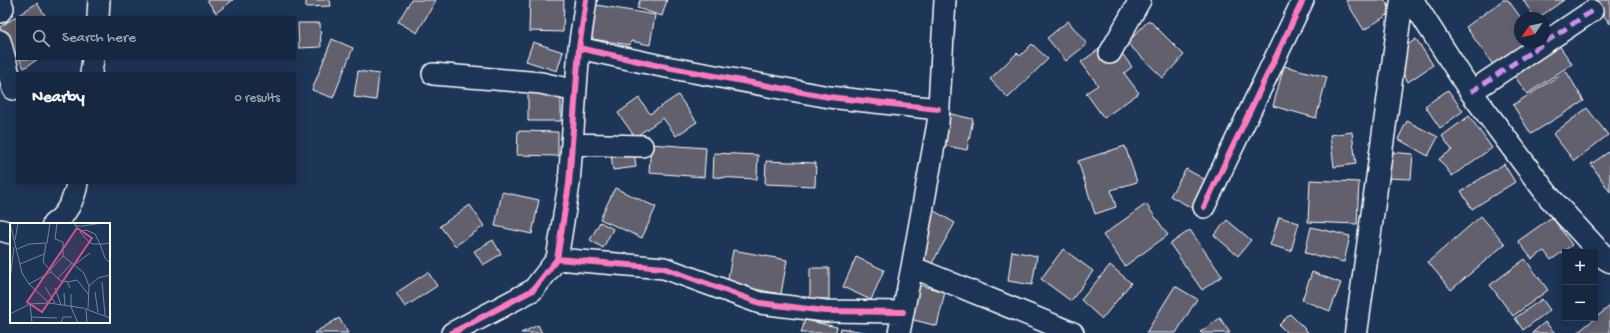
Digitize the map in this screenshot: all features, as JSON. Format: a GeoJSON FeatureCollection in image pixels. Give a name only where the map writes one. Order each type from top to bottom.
{"type":"FeatureCollection","features":[{"type":"Feature","properties":{"kind":"main road"},"geometry":{"type":"LineString","coordinates":[[1356,333],[1402,0]]}},
{"type":"Feature","properties":{"kind":"main road"},"geometry":{"type":"LineString","coordinates":[[1412,0],[1471,92],[1550,198],[1608,258]]}},
{"type":"Feature","properties":{"kind":"street"},"geometry":{"type":"LineString","coordinates":[[0,0],[3,8],[0,12]]}},
{"type":"Feature","properties":{"kind":"street"},"geometry":{"type":"LineString","coordinates":[[98,16],[99,0]]}},
{"type":"Feature","properties":{"kind":"street"},"geometry":{"type":"LineString","coordinates":[[452,333],[533,290],[557,259],[569,184],[579,48],[586,0]]}},
{"type":"Feature","properties":{"kind":"street"},"geometry":{"type":"LineString","coordinates":[[899,333],[938,123],[945,0]]}},
{"type":"Feature","properties":{"kind":"street"},"geometry":{"type":"LineString","coordinates":[[1110,53],[1140,0]]}},
{"type":"Feature","properties":{"kind":"street"},"geometry":{"type":"LineString","coordinates":[[1204,207],[1303,0]]}},
{"type":"Feature","properties":{"kind":"street"},"geometry":{"type":"LineString","coordinates":[[1471,92],[1592,11]]}},
{"type":"Feature","properties":{"kind":"street"},"geometry":{"type":"LineString","coordinates":[[0,40],[13,89]]}},
{"type":"Feature","properties":{"kind":"street"},"geometry":{"type":"LineString","coordinates":[[579,48],[661,66],[829,97],[938,109]]}},
{"type":"Feature","properties":{"kind":"street"},"geometry":{"type":"LineString","coordinates":[[91,72],[93,60]]}},
{"type":"Feature","properties":{"kind":"street"},"geometry":{"type":"LineString","coordinates":[[434,74],[541,83],[576,91]]}},
{"type":"Feature","properties":{"kind":"street"},"geometry":{"type":"LineString","coordinates":[[572,144],[642,146]]}},
{"type":"Feature","properties":{"kind":"street"},"geometry":{"type":"LineString","coordinates":[[55,223],[61,219],[76,193],[77,184]]}},
{"type":"Feature","properties":{"kind":"street"},"geometry":{"type":"LineString","coordinates":[[0,230],[10,233]]}},
{"type":"Feature","properties":{"kind":"street"},"geometry":{"type":"LineString","coordinates":[[557,259],[664,268],[760,303],[825,311],[903,312]]}},
{"type":"Feature","properties":{"kind":"street"},"geometry":{"type":"LineString","coordinates":[[912,267],[1073,333]]}},
{"type":"Feature","properties":{"kind":"building"},"geometry":{"type":"Polygon","coordinates":[[[207,0],[233,0],[216,13],[207,0]]]}},
{"type":"Feature","properties":{"kind":"building"},"geometry":{"type":"Polygon","coordinates":[[[306,0],[330,0],[331,6],[306,7],[306,0]]]}},
{"type":"Feature","properties":{"kind":"building"},"geometry":{"type":"Polygon","coordinates":[[[411,0],[436,0],[417,33],[398,22],[411,0]]]}},
{"type":"Feature","properties":{"kind":"building"},"geometry":{"type":"Polygon","coordinates":[[[530,0],[564,0],[563,32],[529,31],[530,0]]]}},
{"type":"Feature","properties":{"kind":"building"},"geometry":{"type":"Polygon","coordinates":[[[640,0],[667,0],[662,16],[637,8],[640,0]]]}},
{"type":"Feature","properties":{"kind":"building"},"geometry":{"type":"Polygon","coordinates":[[[1385,0],[1392,12],[1364,30],[1346,1],[1385,0]]]}},
{"type":"Feature","properties":{"kind":"building"},"geometry":{"type":"Polygon","coordinates":[[[1503,0],[1508,0],[1517,12],[1514,12],[1514,48],[1519,48],[1494,66],[1466,27],[1503,0]]]}},
{"type":"Feature","properties":{"kind":"building"},"geometry":{"type":"Polygon","coordinates":[[[1523,0],[1564,0],[1547,12],[1531,12],[1523,0]]]}},
{"type":"Feature","properties":{"kind":"building"},"geometry":{"type":"Polygon","coordinates":[[[1592,0],[1610,0],[1610,24],[1592,0]]]}},
{"type":"Feature","properties":{"kind":"building"},"geometry":{"type":"Polygon","coordinates":[[[37,3],[45,16],[17,16],[37,3]]]}},
{"type":"Feature","properties":{"kind":"building"},"geometry":{"type":"Polygon","coordinates":[[[591,4],[655,15],[650,45],[631,41],[630,45],[586,38],[591,4]]]}},
{"type":"Feature","properties":{"kind":"building"},"geometry":{"type":"Polygon","coordinates":[[[16,17],[16,54],[0,30],[0,27],[16,17]]]}},
{"type":"Feature","properties":{"kind":"building"},"geometry":{"type":"Polygon","coordinates":[[[1149,20],[1184,55],[1163,78],[1127,43],[1149,20]]]}},
{"type":"Feature","properties":{"kind":"building"},"geometry":{"type":"Polygon","coordinates":[[[1068,21],[1087,44],[1066,61],[1047,38],[1068,21]]]}},
{"type":"Feature","properties":{"kind":"building"},"geometry":{"type":"Polygon","coordinates":[[[298,23],[320,23],[321,47],[299,48],[298,23]]]}},
{"type":"Feature","properties":{"kind":"building"},"geometry":{"type":"Polygon","coordinates":[[[332,39],[353,48],[333,98],[312,90],[332,39]]]}},
{"type":"Feature","properties":{"kind":"building"},"geometry":{"type":"Polygon","coordinates":[[[1416,39],[1433,65],[1408,82],[1392,56],[1416,39]]]}},
{"type":"Feature","properties":{"kind":"building"},"geometry":{"type":"Polygon","coordinates":[[[1112,40],[1132,67],[1124,73],[1139,93],[1104,118],[1086,93],[1098,85],[1081,62],[1112,40]]]}},
{"type":"Feature","properties":{"kind":"building"},"geometry":{"type":"Polygon","coordinates":[[[1556,41],[1572,64],[1527,94],[1511,71],[1546,48],[1550,48],[1550,45],[1556,41]]]}},
{"type":"Feature","properties":{"kind":"building"},"geometry":{"type":"Polygon","coordinates":[[[533,42],[563,52],[557,71],[526,61],[533,42]]]}},
{"type":"Feature","properties":{"kind":"building"},"geometry":{"type":"Polygon","coordinates":[[[1032,44],[1048,59],[1008,98],[990,79],[1017,53],[1020,56],[1032,44]]]}},
{"type":"Feature","properties":{"kind":"building"},"geometry":{"type":"Polygon","coordinates":[[[20,60],[36,60],[24,68],[20,60]]]}},
{"type":"Feature","properties":{"kind":"building"},"geometry":{"type":"Polygon","coordinates":[[[1284,66],[1327,77],[1316,118],[1273,106],[1284,66]]]}},
{"type":"Feature","properties":{"kind":"building"},"geometry":{"type":"Polygon","coordinates":[[[358,71],[379,74],[376,100],[354,97],[358,71]]]}},
{"type":"Feature","properties":{"kind":"building"},"geometry":{"type":"Polygon","coordinates":[[[1566,71],[1584,101],[1531,134],[1513,105],[1566,71]]]}},
{"type":"Feature","properties":{"kind":"building"},"geometry":{"type":"Polygon","coordinates":[[[1448,90],[1463,111],[1440,128],[1425,106],[1448,90]]]}},
{"type":"Feature","properties":{"kind":"building"},"geometry":{"type":"Polygon","coordinates":[[[528,92],[561,92],[561,121],[528,121],[528,92]]]}},
{"type":"Feature","properties":{"kind":"building"},"geometry":{"type":"Polygon","coordinates":[[[678,95],[697,122],[676,136],[663,118],[635,137],[618,113],[639,98],[650,114],[678,95]]]}},
{"type":"Feature","properties":{"kind":"building"},"geometry":{"type":"Polygon","coordinates":[[[1587,108],[1608,135],[1574,161],[1553,134],[1587,108]]]}},
{"type":"Feature","properties":{"kind":"building"},"geometry":{"type":"Polygon","coordinates":[[[938,111],[973,119],[967,150],[932,143],[938,111]]]}},
{"type":"Feature","properties":{"kind":"building"},"geometry":{"type":"Polygon","coordinates":[[[1469,116],[1492,148],[1452,176],[1439,159],[1452,150],[1442,136],[1469,116]]]}},
{"type":"Feature","properties":{"kind":"building"},"geometry":{"type":"Polygon","coordinates":[[[1407,121],[1438,137],[1428,156],[1398,139],[1407,121]]]}},
{"type":"Feature","properties":{"kind":"building"},"geometry":{"type":"Polygon","coordinates":[[[518,131],[558,132],[558,156],[517,155],[518,131]]]}},
{"type":"Feature","properties":{"kind":"building"},"geometry":{"type":"Polygon","coordinates":[[[1352,132],[1356,164],[1334,167],[1330,135],[1352,132]]]}},
{"type":"Feature","properties":{"kind":"building"},"geometry":{"type":"Polygon","coordinates":[[[651,144],[706,148],[704,177],[649,173],[651,144]]]}},
{"type":"Feature","properties":{"kind":"building"},"geometry":{"type":"Polygon","coordinates":[[[1125,146],[1137,182],[1111,190],[1116,207],[1095,214],[1078,161],[1125,146]]]}},
{"type":"Feature","properties":{"kind":"building"},"geometry":{"type":"Polygon","coordinates":[[[634,151],[636,167],[613,170],[611,154],[634,151]]]}},
{"type":"Feature","properties":{"kind":"building"},"geometry":{"type":"Polygon","coordinates":[[[1610,151],[1610,192],[1591,164],[1610,151]]]}},
{"type":"Feature","properties":{"kind":"building"},"geometry":{"type":"Polygon","coordinates":[[[1389,152],[1413,154],[1411,179],[1387,178],[1389,152]]]}},
{"type":"Feature","properties":{"kind":"building"},"geometry":{"type":"Polygon","coordinates":[[[714,153],[758,155],[757,179],[713,177],[714,153]]]}},
{"type":"Feature","properties":{"kind":"building"},"geometry":{"type":"Polygon","coordinates":[[[766,161],[816,163],[815,186],[765,184],[766,161]]]}},
{"type":"Feature","properties":{"kind":"building"},"geometry":{"type":"Polygon","coordinates":[[[1504,164],[1515,182],[1472,209],[1461,191],[1504,164]]]}},
{"type":"Feature","properties":{"kind":"building"},"geometry":{"type":"Polygon","coordinates":[[[1186,169],[1220,188],[1205,215],[1170,196],[1186,169]]]}},
{"type":"Feature","properties":{"kind":"building"},"geometry":{"type":"Polygon","coordinates":[[[1310,180],[1359,182],[1357,224],[1308,222],[1310,180]]]}},
{"type":"Feature","properties":{"kind":"building"},"geometry":{"type":"Polygon","coordinates":[[[615,188],[656,207],[642,238],[600,219],[615,188]]]}},
{"type":"Feature","properties":{"kind":"building"},"geometry":{"type":"Polygon","coordinates":[[[502,192],[539,200],[532,234],[495,226],[502,192]]]}},
{"type":"Feature","properties":{"kind":"building"},"geometry":{"type":"Polygon","coordinates":[[[1146,204],[1168,235],[1125,266],[1103,235],[1146,204]]]}},
{"type":"Feature","properties":{"kind":"building"},"geometry":{"type":"Polygon","coordinates":[[[470,205],[484,226],[455,246],[440,226],[470,205]]]}},
{"type":"Feature","properties":{"kind":"building"},"geometry":{"type":"Polygon","coordinates":[[[929,208],[955,223],[927,272],[902,257],[929,208]]]}},
{"type":"Feature","properties":{"kind":"building"},"geometry":{"type":"Polygon","coordinates":[[[1481,216],[1505,244],[1451,290],[1428,262],[1481,216]]]}},
{"type":"Feature","properties":{"kind":"building"},"geometry":{"type":"Polygon","coordinates":[[[1279,217],[1299,223],[1291,251],[1270,245],[1279,217]]]}},
{"type":"Feature","properties":{"kind":"building"},"geometry":{"type":"Polygon","coordinates":[[[1552,217],[1572,245],[1566,249],[1562,249],[1562,252],[1551,260],[1544,251],[1532,259],[1518,241],[1552,217]]]}},
{"type":"Feature","properties":{"kind":"building"},"geometry":{"type":"Polygon","coordinates":[[[1227,220],[1251,240],[1238,256],[1214,235],[1227,220]]]}},
{"type":"Feature","properties":{"kind":"building"},"geometry":{"type":"Polygon","coordinates":[[[600,222],[613,229],[603,248],[590,240],[600,222]]]}},
{"type":"Feature","properties":{"kind":"building"},"geometry":{"type":"Polygon","coordinates":[[[1311,227],[1350,236],[1344,262],[1305,253],[1311,227]]]}},
{"type":"Feature","properties":{"kind":"building"},"geometry":{"type":"Polygon","coordinates":[[[1190,230],[1222,276],[1202,290],[1170,244],[1190,230]]]}},
{"type":"Feature","properties":{"kind":"building"},"geometry":{"type":"Polygon","coordinates":[[[493,240],[501,254],[483,265],[474,251],[493,240]]]}},
{"type":"Feature","properties":{"kind":"building"},"geometry":{"type":"Polygon","coordinates":[[[1063,249],[1093,271],[1071,301],[1041,279],[1063,249]]]}},
{"type":"Feature","properties":{"kind":"building"},"geometry":{"type":"Polygon","coordinates":[[[733,250],[787,260],[781,294],[727,284],[733,250]]]}},
{"type":"Feature","properties":{"kind":"building"},"geometry":{"type":"Polygon","coordinates":[[[1012,251],[1037,256],[1032,285],[1008,281],[1012,251]]]}},
{"type":"Feature","properties":{"kind":"building"},"geometry":{"type":"Polygon","coordinates":[[[856,257],[884,270],[871,300],[843,287],[856,257]]]}},
{"type":"Feature","properties":{"kind":"building"},"geometry":{"type":"Polygon","coordinates":[[[1525,259],[1548,290],[1513,316],[1490,285],[1525,259]]]}},
{"type":"Feature","properties":{"kind":"building"},"geometry":{"type":"Polygon","coordinates":[[[1110,265],[1131,283],[1102,319],[1081,300],[1110,265]]]}},
{"type":"Feature","properties":{"kind":"building"},"geometry":{"type":"Polygon","coordinates":[[[810,268],[829,268],[829,299],[810,299],[810,268]]]}},
{"type":"Feature","properties":{"kind":"building"},"geometry":{"type":"Polygon","coordinates":[[[428,272],[437,286],[405,307],[396,293],[428,272]]]}},
{"type":"Feature","properties":{"kind":"building"},"geometry":{"type":"Polygon","coordinates":[[[1312,272],[1341,283],[1330,311],[1302,300],[1312,272]]]}},
{"type":"Feature","properties":{"kind":"building"},"geometry":{"type":"Polygon","coordinates":[[[915,284],[945,292],[937,326],[906,318],[915,284]]]}},
{"type":"Feature","properties":{"kind":"building"},"geometry":{"type":"Polygon","coordinates":[[[1175,286],[1197,299],[1176,333],[1146,333],[1175,286]]]}},
{"type":"Feature","properties":{"kind":"building"},"geometry":{"type":"Polygon","coordinates":[[[1542,299],[1550,310],[1523,330],[1515,318],[1542,299]]]}},
{"type":"Feature","properties":{"kind":"building"},"geometry":{"type":"Polygon","coordinates":[[[1610,306],[1610,333],[1577,333],[1592,321],[1598,321],[1598,316],[1610,306]]]}},
{"type":"Feature","properties":{"kind":"building"},"geometry":{"type":"Polygon","coordinates":[[[1290,314],[1309,333],[1287,333],[1279,325],[1290,314]]]}},
{"type":"Feature","properties":{"kind":"building"},"geometry":{"type":"Polygon","coordinates":[[[339,318],[348,333],[314,333],[339,318]]]}},
{"type":"Feature","properties":{"kind":"building"},"geometry":{"type":"Polygon","coordinates":[[[1220,318],[1230,333],[1200,332],[1220,318]]]}},
{"type":"Feature","properties":{"kind":"building"},"geometry":{"type":"Polygon","coordinates":[[[805,320],[837,327],[835,333],[801,333],[805,320]]]}},
{"type":"Feature","properties":{"kind":"building"},"geometry":{"type":"Polygon","coordinates":[[[1545,322],[1555,333],[1532,333],[1545,322]]]}},
{"type":"Feature","properties":{"kind":"building"},"geometry":{"type":"Polygon","coordinates":[[[538,325],[542,333],[521,333],[538,325]]]}},
{"type":"Feature","properties":{"kind":"building"},"geometry":{"type":"Polygon","coordinates":[[[841,328],[869,333],[840,333],[841,328]]]}},
{"type":"Feature","properties":{"kind":"marked path"},"geometry":{"type":"LineString","coordinates":[[1471,92],[1592,11]]}},
{"type":"Feature","properties":{"kind":"cycle path"},"geometry":{"type":"LineString","coordinates":[[452,333],[533,290],[557,259],[569,184],[579,48],[586,0]]}},
{"type":"Feature","properties":{"kind":"cycle path"},"geometry":{"type":"LineString","coordinates":[[1204,207],[1303,0]]}},
{"type":"Feature","properties":{"kind":"cycle path"},"geometry":{"type":"LineString","coordinates":[[579,48],[661,66],[829,97],[938,109]]}},
{"type":"Feature","properties":{"kind":"cycle path"},"geometry":{"type":"LineString","coordinates":[[557,259],[664,268],[760,303],[825,311],[903,312]]}}]}
